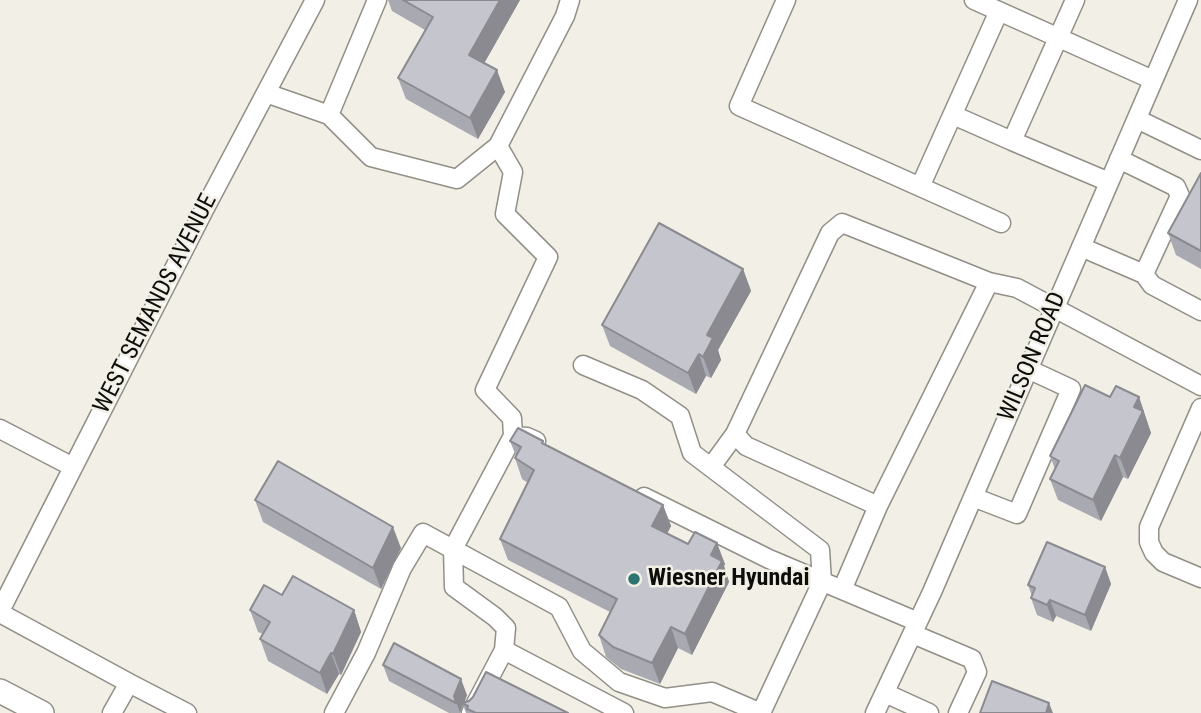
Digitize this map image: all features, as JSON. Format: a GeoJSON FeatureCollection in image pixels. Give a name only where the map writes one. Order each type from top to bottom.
{"type":"FeatureCollection","features":[{"type":"Feature","properties":{"kind":"main road"},"geometry":{"type":"LineString","coordinates":[[0,691],[42,713]]}},
{"type":"Feature","properties":{"kind":"street","name":"WEST SEMANDS AVENUE"},"geometry":{"type":"LineString","coordinates":[[0,612],[315,0]]}},
{"type":"Feature","properties":{"kind":"street"},"geometry":{"type":"LineString","coordinates":[[329,115],[377,0]]}},
{"type":"Feature","properties":{"kind":"street"},"geometry":{"type":"LineString","coordinates":[[266,93],[329,115],[370,157],[457,178],[498,146],[565,16],[570,0]]}},
{"type":"Feature","properties":{"kind":"street"},"geometry":{"type":"LineString","coordinates":[[786,0],[738,106],[1001,223]]}},
{"type":"Feature","properties":{"kind":"street"},"geometry":{"type":"LineString","coordinates":[[974,0],[1153,80]]}},
{"type":"Feature","properties":{"kind":"street"},"geometry":{"type":"LineString","coordinates":[[1012,141],[1075,0]]}},
{"type":"Feature","properties":{"kind":"street","name":"WILSON ROAD"},"geometry":{"type":"LineString","coordinates":[[875,713],[916,628],[1188,0]]}},
{"type":"Feature","properties":{"kind":"street"},"geometry":{"type":"LineString","coordinates":[[920,187],[999,11]]}},
{"type":"Feature","properties":{"kind":"street"},"geometry":{"type":"LineString","coordinates":[[953,114],[1109,182]]}},
{"type":"Feature","properties":{"kind":"street"},"geometry":{"type":"LineString","coordinates":[[1137,119],[1201,150]]}},
{"type":"Feature","properties":{"kind":"street"},"geometry":{"type":"LineString","coordinates":[[471,713],[504,650],[506,628],[454,587],[453,550],[513,436],[512,418],[485,390],[548,257],[505,214],[513,172],[498,146]]}},
{"type":"Feature","properties":{"kind":"street"},"geometry":{"type":"LineString","coordinates":[[1119,159],[1180,191],[1144,274]]}},
{"type":"Feature","properties":{"kind":"street"},"geometry":{"type":"LineString","coordinates":[[711,467],[735,434],[830,233],[842,223],[989,282],[1017,288],[1201,386]]}},
{"type":"Feature","properties":{"kind":"street"},"geometry":{"type":"LineString","coordinates":[[1081,247],[1144,274],[1152,285],[1201,311]]}},
{"type":"Feature","properties":{"kind":"street"},"geometry":{"type":"LineString","coordinates":[[842,590],[878,506],[989,282]]}},
{"type":"Feature","properties":{"kind":"street"},"geometry":{"type":"LineString","coordinates":[[334,713],[366,653],[402,568],[423,533],[559,607],[582,651],[619,682],[665,698],[712,692],[761,713],[822,582],[820,550],[692,453],[680,416],[642,390],[583,365]]}},
{"type":"Feature","properties":{"kind":"street"},"geometry":{"type":"LineString","coordinates":[[973,497],[1017,513],[1071,389],[1028,369]]}},
{"type":"Feature","properties":{"kind":"street"},"geometry":{"type":"LineString","coordinates":[[1201,408],[1149,527],[1149,542],[1154,553],[1163,562],[1201,578]]}},
{"type":"Feature","properties":{"kind":"street"},"geometry":{"type":"LineString","coordinates":[[0,429],[73,467]]}},
{"type":"Feature","properties":{"kind":"street"},"geometry":{"type":"LineString","coordinates":[[735,434],[746,446],[878,506]]}},
{"type":"Feature","properties":{"kind":"street"},"geometry":{"type":"LineString","coordinates":[[513,436],[527,437],[551,449]]}},
{"type":"Feature","properties":{"kind":"street"},"geometry":{"type":"LineString","coordinates":[[625,487],[769,559],[842,590],[971,659],[976,672],[958,713]]}},
{"type":"Feature","properties":{"kind":"street"},"geometry":{"type":"LineString","coordinates":[[0,612],[187,713]]}},
{"type":"Feature","properties":{"kind":"street"},"geometry":{"type":"LineString","coordinates":[[504,650],[624,713]]}},
{"type":"Feature","properties":{"kind":"street"},"geometry":{"type":"LineString","coordinates":[[112,713],[129,683]]}},
{"type":"Feature","properties":{"kind":"street"},"geometry":{"type":"LineString","coordinates":[[885,693],[929,713]]}},
{"type":"Feature","properties":{"kind":"building"},"geometry":{"type":"Polygon","coordinates":[[[403,0],[500,0],[469,55],[497,70],[470,118],[398,78],[433,17],[403,0]]]}},
{"type":"Feature","properties":{"kind":"building"},"geometry":{"type":"Polygon","coordinates":[[[1201,173],[1201,251],[1168,233],[1201,173]]]}},
{"type":"Feature","properties":{"kind":"building"},"geometry":{"type":"Polygon","coordinates":[[[659,223],[743,269],[707,335],[713,338],[703,357],[699,354],[688,373],[602,325],[659,223]]]}},
{"type":"Feature","properties":{"kind":"building"},"geometry":{"type":"Polygon","coordinates":[[[1085,385],[1110,397],[1116,386],[1139,397],[1134,407],[1143,411],[1120,458],[1115,455],[1093,500],[1050,479],[1059,461],[1050,456],[1085,385]]]}},
{"type":"Feature","properties":{"kind":"building","name":"Wiesner Hyundai"},"geometry":{"type":"Polygon","coordinates":[[[518,428],[663,505],[652,526],[688,544],[695,532],[717,543],[711,555],[722,561],[685,634],[671,627],[652,663],[613,647],[599,635],[617,599],[500,539],[534,470],[515,458],[521,447],[510,441],[518,428]]]}},
{"type":"Feature","properties":{"kind":"building"},"geometry":{"type":"Polygon","coordinates":[[[278,461],[393,527],[373,568],[255,500],[278,461]]]}},
{"type":"Feature","properties":{"kind":"building"},"geometry":{"type":"Polygon","coordinates":[[[1047,542],[1105,567],[1085,615],[1050,600],[1047,605],[1031,598],[1035,588],[1028,585],[1047,542]]]}},
{"type":"Feature","properties":{"kind":"building"},"geometry":{"type":"Polygon","coordinates":[[[293,576],[354,610],[333,654],[331,653],[320,673],[260,639],[270,622],[250,610],[264,585],[282,595],[293,576]]]}},
{"type":"Feature","properties":{"kind":"building"},"geometry":{"type":"Polygon","coordinates":[[[394,643],[461,679],[454,696],[456,703],[383,665],[394,643]]]}},
{"type":"Feature","properties":{"kind":"building"},"geometry":{"type":"Polygon","coordinates":[[[486,672],[568,713],[476,713],[467,709],[468,706],[462,703],[473,697],[486,672]]]}},
{"type":"Feature","properties":{"kind":"building"},"geometry":{"type":"Polygon","coordinates":[[[992,681],[1049,703],[1046,713],[980,713],[992,681]]]}},
{"type":"Feature","properties":{"kind":"place","name":"Wiesner Hyundai"},"geometry":{"type":"Point","coordinates":[634,579]}}]}
